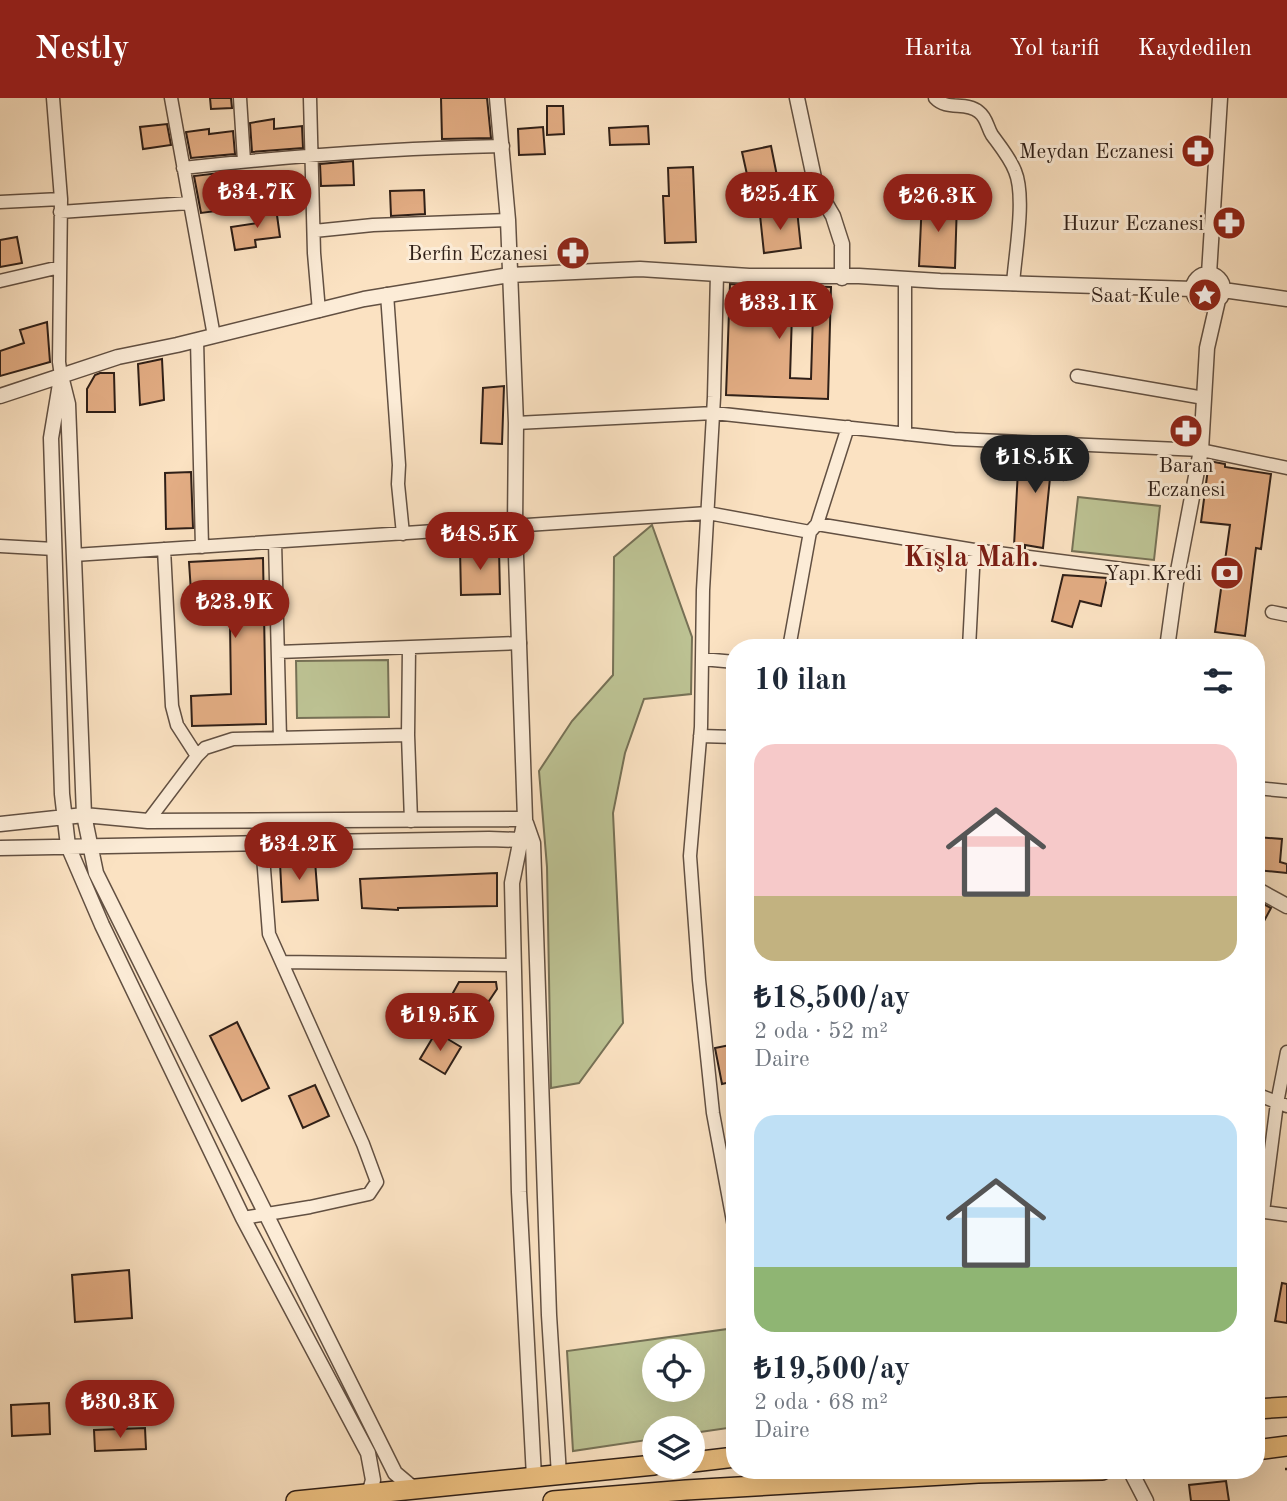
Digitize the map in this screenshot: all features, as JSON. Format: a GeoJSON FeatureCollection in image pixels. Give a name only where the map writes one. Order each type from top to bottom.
{"type":"FeatureCollection","features":[{"type":"Feature","properties":{"kind":"highway"},"geometry":{"type":"LineString","coordinates":[[1265,1408],[1287,1407]]}},
{"type":"Feature","properties":{"kind":"highway"},"geometry":{"type":"LineString","coordinates":[[1265,1449],[1287,1446]]}},
{"type":"Feature","properties":{"kind":"highway"},"geometry":{"type":"LineString","coordinates":[[705,1461],[726,1458]]}},
{"type":"Feature","properties":{"kind":"highway"},"geometry":{"type":"LineString","coordinates":[[296,1501],[642,1466]]}},
{"type":"Feature","properties":{"kind":"highway"},"geometry":{"type":"LineString","coordinates":[[556,1501],[700,1489],[885,1479]]}},
{"type":"Feature","properties":{"kind":"street"},"geometry":{"type":"LineString","coordinates":[[53,98],[61,205],[59,362],[68,404],[84,815],[96,873],[395,1473],[414,1489]]}},
{"type":"Feature","properties":{"kind":"street"},"geometry":{"type":"LineString","coordinates":[[171,98],[214,336]]}},
{"type":"Feature","properties":{"kind":"street"},"geometry":{"type":"LineString","coordinates":[[240,98],[244,161]]}},
{"type":"Feature","properties":{"kind":"street"},"geometry":{"type":"LineString","coordinates":[[310,98],[319,311]]}},
{"type":"Feature","properties":{"kind":"street"},"geometry":{"type":"LineString","coordinates":[[497,98],[508,220],[516,424],[515,527],[525,819],[559,1475]]}},
{"type":"Feature","properties":{"kind":"street"},"geometry":{"type":"LineString","coordinates":[[797,98],[816,187],[833,216],[842,244],[842,278]]}},
{"type":"Feature","properties":{"kind":"street"},"geometry":{"type":"LineString","coordinates":[[935,98],[944,106],[976,109],[985,117],[989,131],[1015,171],[1020,203],[1013,284]]}},
{"type":"Feature","properties":{"kind":"street"},"geometry":{"type":"LineString","coordinates":[[1209,274],[1220,98]]}},
{"type":"Feature","properties":{"kind":"street"},"geometry":{"type":"LineString","coordinates":[[183,168],[311,154],[503,146]]}},
{"type":"Feature","properties":{"kind":"street"},"geometry":{"type":"LineString","coordinates":[[0,202],[61,205],[190,203]]}},
{"type":"Feature","properties":{"kind":"street"},"geometry":{"type":"LineString","coordinates":[[314,231],[373,225],[508,220]]}},
{"type":"Feature","properties":{"kind":"street"},"geometry":{"type":"LineString","coordinates":[[0,281],[60,267]]}},
{"type":"Feature","properties":{"kind":"street"},"geometry":{"type":"LineString","coordinates":[[0,396],[118,357],[387,294],[510,275],[640,269],[842,278],[859,276],[1196,295],[1209,305],[1221,295],[1287,299]]}},
{"type":"Feature","properties":{"kind":"street"},"geometry":{"type":"LineString","coordinates":[[717,274],[714,413],[700,736],[690,856],[713,1113],[726,1164]]}},
{"type":"Feature","properties":{"kind":"street"},"geometry":{"type":"LineString","coordinates":[[1168,639],[1177,576],[1201,450],[1207,348],[1221,295],[1217,278],[1209,274],[1199,277],[1196,295],[1207,348]]}},
{"type":"Feature","properties":{"kind":"street"},"geometry":{"type":"LineString","coordinates":[[905,279],[905,434]]}},
{"type":"Feature","properties":{"kind":"street"},"geometry":{"type":"LineString","coordinates":[[387,294],[397,427],[397,484],[403,534]]}},
{"type":"Feature","properties":{"kind":"street"},"geometry":{"type":"LineString","coordinates":[[197,340],[202,547]]}},
{"type":"Feature","properties":{"kind":"street"},"geometry":{"type":"LineString","coordinates":[[61,376],[51,438],[64,816],[68,846],[102,925],[243,1218],[368,1453],[373,1480],[369,1494]]}},
{"type":"Feature","properties":{"kind":"street"},"geometry":{"type":"LineString","coordinates":[[1077,376],[1204,398]]}},
{"type":"Feature","properties":{"kind":"street"},"geometry":{"type":"LineString","coordinates":[[516,424],[714,413],[954,439],[1201,450],[1287,468]]}},
{"type":"Feature","properties":{"kind":"street"},"geometry":{"type":"LineString","coordinates":[[791,639],[814,528],[848,427]]}},
{"type":"Feature","properties":{"kind":"street"},"geometry":{"type":"LineString","coordinates":[[74,555],[708,513],[1177,576]]}},
{"type":"Feature","properties":{"kind":"street"},"geometry":{"type":"LineString","coordinates":[[275,542],[280,738]]}},
{"type":"Feature","properties":{"kind":"street"},"geometry":{"type":"LineString","coordinates":[[0,546],[54,548]]}},
{"type":"Feature","properties":{"kind":"street"},"geometry":{"type":"LineString","coordinates":[[164,549],[172,706],[177,725],[197,756]]}},
{"type":"Feature","properties":{"kind":"street"},"geometry":{"type":"LineString","coordinates":[[969,639],[974,550]]}},
{"type":"Feature","properties":{"kind":"street"},"geometry":{"type":"LineString","coordinates":[[1272,612],[1287,615]]}},
{"type":"Feature","properties":{"kind":"street"},"geometry":{"type":"LineString","coordinates":[[278,652],[520,643]]}},
{"type":"Feature","properties":{"kind":"street"},"geometry":{"type":"LineString","coordinates":[[410,648],[408,735],[411,821]]}},
{"type":"Feature","properties":{"kind":"street"},"geometry":{"type":"LineString","coordinates":[[702,659],[726,661]]}},
{"type":"Feature","properties":{"kind":"street"},"geometry":{"type":"LineString","coordinates":[[148,821],[205,748],[233,739],[408,735]]}},
{"type":"Feature","properties":{"kind":"street"},"geometry":{"type":"LineString","coordinates":[[700,736],[726,737]]}},
{"type":"Feature","properties":{"kind":"street"},"geometry":{"type":"LineString","coordinates":[[1265,789],[1287,791]]}},
{"type":"Feature","properties":{"kind":"street"},"geometry":{"type":"LineString","coordinates":[[0,824],[84,815],[148,821],[525,819]]}},
{"type":"Feature","properties":{"kind":"street"},"geometry":{"type":"LineString","coordinates":[[0,848],[527,841]]}},
{"type":"Feature","properties":{"kind":"street"},"geometry":{"type":"LineString","coordinates":[[527,841],[512,883],[519,1192],[534,1477]]}},
{"type":"Feature","properties":{"kind":"street"},"geometry":{"type":"LineString","coordinates":[[243,1218],[369,1194],[377,1182],[358,1133],[269,934],[262,843]]}},
{"type":"Feature","properties":{"kind":"street"},"geometry":{"type":"LineString","coordinates":[[1265,895],[1287,906]]}},
{"type":"Feature","properties":{"kind":"street"},"geometry":{"type":"LineString","coordinates":[[282,962],[514,965]]}},
{"type":"Feature","properties":{"kind":"street"},"geometry":{"type":"LineString","coordinates":[[1265,1188],[1282,1105],[1287,1052]]}},
{"type":"Feature","properties":{"kind":"street"},"geometry":{"type":"LineString","coordinates":[[1265,1098],[1282,1105]]}},
{"type":"Feature","properties":{"kind":"street"},"geometry":{"type":"LineString","coordinates":[[1265,1213],[1287,1215]]}},
{"type":"Feature","properties":{"kind":"street"},"geometry":{"type":"LineString","coordinates":[[1135,1479],[1146,1501]]}},
{"type":"Feature","properties":{"kind":"green space"},"geometry":{"type":"Polygon","coordinates":[[[1078,497],[1160,506],[1154,560],[1072,551],[1078,497]]]}},
{"type":"Feature","properties":{"kind":"green space"},"geometry":{"type":"Polygon","coordinates":[[[652,525],[692,637],[691,694],[644,699],[625,753],[613,813],[623,1023],[579,1083],[551,1088],[547,867],[539,771],[572,721],[613,675],[614,557],[652,525]]]}},
{"type":"Feature","properties":{"kind":"green space"},"geometry":{"type":"Polygon","coordinates":[[[388,660],[389,717],[297,718],[296,661],[388,660]]]}},
{"type":"Feature","properties":{"kind":"green space"},"geometry":{"type":"Polygon","coordinates":[[[726,1329],[726,1428],[705,1431],[705,1416],[642,1416],[642,1441],[573,1451],[567,1351],[642,1341],[642,1402],[705,1402],[705,1339],[655,1339],[726,1329]]]}},
{"type":"Feature","properties":{"kind":"building"},"geometry":{"type":"Polygon","coordinates":[[[210,98],[231,98],[232,108],[211,109],[210,98]]]}},
{"type":"Feature","properties":{"kind":"building"},"geometry":{"type":"Polygon","coordinates":[[[441,98],[487,98],[491,138],[442,139],[441,98]]]}},
{"type":"Feature","properties":{"kind":"building"},"geometry":{"type":"Polygon","coordinates":[[[547,106],[563,106],[564,134],[547,135],[547,106]]]}},
{"type":"Feature","properties":{"kind":"building"},"geometry":{"type":"Polygon","coordinates":[[[274,119],[274,129],[302,126],[303,148],[252,152],[250,123],[274,119]]]}},
{"type":"Feature","properties":{"kind":"building"},"geometry":{"type":"Polygon","coordinates":[[[167,124],[171,145],[143,149],[140,127],[167,124]]]}},
{"type":"Feature","properties":{"kind":"building"},"geometry":{"type":"Polygon","coordinates":[[[648,126],[649,144],[610,145],[609,128],[648,126]]]}},
{"type":"Feature","properties":{"kind":"building"},"geometry":{"type":"Polygon","coordinates":[[[543,127],[545,154],[519,155],[518,129],[543,127]]]}},
{"type":"Feature","properties":{"kind":"building"},"geometry":{"type":"Polygon","coordinates":[[[209,129],[209,134],[233,131],[235,154],[191,158],[186,132],[209,129]]]}},
{"type":"Feature","properties":{"kind":"building"},"geometry":{"type":"Polygon","coordinates":[[[771,146],[780,191],[752,197],[742,152],[771,146]]]}},
{"type":"Feature","properties":{"kind":"building"},"geometry":{"type":"Polygon","coordinates":[[[353,161],[354,185],[321,186],[320,164],[353,161]]]}},
{"type":"Feature","properties":{"kind":"building"},"geometry":{"type":"Polygon","coordinates":[[[693,167],[696,242],[665,243],[663,196],[669,196],[668,168],[693,167]]]}},
{"type":"Feature","properties":{"kind":"building"},"geometry":{"type":"Polygon","coordinates":[[[219,173],[224,210],[201,213],[194,176],[219,173]]]}},
{"type":"Feature","properties":{"kind":"building"},"geometry":{"type":"Polygon","coordinates":[[[424,190],[425,214],[391,216],[390,191],[424,190]]]}},
{"type":"Feature","properties":{"kind":"building"},"geometry":{"type":"Polygon","coordinates":[[[922,200],[957,201],[955,268],[919,266],[922,200]]]}},
{"type":"Feature","properties":{"kind":"building"},"geometry":{"type":"Polygon","coordinates":[[[276,208],[280,237],[255,240],[256,247],[235,250],[231,227],[257,223],[255,210],[276,208]]]}},
{"type":"Feature","properties":{"kind":"building"},"geometry":{"type":"Polygon","coordinates":[[[797,210],[801,248],[764,253],[760,215],[797,210]]]}},
{"type":"Feature","properties":{"kind":"building"},"geometry":{"type":"Polygon","coordinates":[[[17,237],[22,263],[0,267],[0,240],[17,237]]]}},
{"type":"Feature","properties":{"kind":"building"},"geometry":{"type":"Polygon","coordinates":[[[730,284],[831,287],[828,399],[726,395],[730,284]],[[792,313],[790,378],[811,379],[813,313],[792,313]]]}},
{"type":"Feature","properties":{"kind":"building"},"geometry":{"type":"Polygon","coordinates":[[[47,322],[50,362],[0,376],[0,351],[24,343],[20,330],[47,322]]]}},
{"type":"Feature","properties":{"kind":"building"},"geometry":{"type":"Polygon","coordinates":[[[162,359],[164,400],[140,405],[138,364],[162,359]]]}},
{"type":"Feature","properties":{"kind":"building"},"geometry":{"type":"Polygon","coordinates":[[[114,373],[115,412],[87,412],[87,389],[95,375],[114,373]]]}},
{"type":"Feature","properties":{"kind":"building"},"geometry":{"type":"Polygon","coordinates":[[[504,386],[502,444],[481,443],[483,388],[504,386]]]}},
{"type":"Feature","properties":{"kind":"building"},"geometry":{"type":"Polygon","coordinates":[[[1019,451],[1066,453],[1063,480],[1050,478],[1043,548],[1014,546],[1019,451]]]}},
{"type":"Feature","properties":{"kind":"building"},"geometry":{"type":"Polygon","coordinates":[[[1209,461],[1225,464],[1225,467],[1271,474],[1261,549],[1256,548],[1245,636],[1215,632],[1230,525],[1201,522],[1209,461]]]}},
{"type":"Feature","properties":{"kind":"building"},"geometry":{"type":"Polygon","coordinates":[[[191,472],[193,528],[166,529],[165,473],[191,472]]]}},
{"type":"Feature","properties":{"kind":"building"},"geometry":{"type":"Polygon","coordinates":[[[460,549],[499,549],[500,594],[461,595],[460,549]]]}},
{"type":"Feature","properties":{"kind":"building"},"geometry":{"type":"Polygon","coordinates":[[[263,558],[266,724],[192,726],[191,696],[231,694],[230,624],[229,605],[192,607],[189,562],[263,558]]]}},
{"type":"Feature","properties":{"kind":"building"},"geometry":{"type":"Polygon","coordinates":[[[1063,575],[1107,578],[1101,606],[1080,601],[1072,627],[1052,621],[1063,575]]]}},
{"type":"Feature","properties":{"kind":"building"},"geometry":{"type":"Polygon","coordinates":[[[1265,838],[1282,839],[1280,862],[1287,864],[1287,873],[1265,871],[1265,838]]]}},
{"type":"Feature","properties":{"kind":"building"},"geometry":{"type":"Polygon","coordinates":[[[315,861],[318,900],[282,902],[280,863],[315,861]]]}},
{"type":"Feature","properties":{"kind":"building"},"geometry":{"type":"Polygon","coordinates":[[[497,873],[497,906],[398,910],[362,908],[360,879],[497,873]]]}},
{"type":"Feature","properties":{"kind":"building"},"geometry":{"type":"Polygon","coordinates":[[[1265,905],[1271,908],[1265,919],[1265,905]]]}},
{"type":"Feature","properties":{"kind":"building"},"geometry":{"type":"Polygon","coordinates":[[[459,982],[496,982],[497,989],[479,1016],[449,1000],[459,982]]]}},
{"type":"Feature","properties":{"kind":"building"},"geometry":{"type":"Polygon","coordinates":[[[237,1022],[269,1088],[242,1101],[210,1036],[237,1022]]]}},
{"type":"Feature","properties":{"kind":"building"},"geometry":{"type":"Polygon","coordinates":[[[436,1032],[461,1047],[445,1074],[420,1059],[436,1032]]]}},
{"type":"Feature","properties":{"kind":"building"},"geometry":{"type":"Polygon","coordinates":[[[726,1046],[726,1083],[722,1084],[715,1048],[726,1046]]]}},
{"type":"Feature","properties":{"kind":"building"},"geometry":{"type":"Polygon","coordinates":[[[315,1085],[329,1116],[303,1128],[289,1096],[315,1085]]]}},
{"type":"Feature","properties":{"kind":"building"},"geometry":{"type":"Polygon","coordinates":[[[129,1270],[132,1318],[75,1322],[72,1275],[129,1270]]]}},
{"type":"Feature","properties":{"kind":"building"},"geometry":{"type":"Polygon","coordinates":[[[1282,1283],[1287,1284],[1287,1323],[1275,1321],[1282,1283]]]}},
{"type":"Feature","properties":{"kind":"building"},"geometry":{"type":"Polygon","coordinates":[[[49,1403],[50,1434],[12,1436],[11,1405],[49,1403]]]}},
{"type":"Feature","properties":{"kind":"building"},"geometry":{"type":"Polygon","coordinates":[[[145,1428],[146,1449],[95,1451],[94,1430],[145,1428]]]}},
{"type":"Feature","properties":{"kind":"building"},"geometry":{"type":"Polygon","coordinates":[[[1226,1481],[1229,1501],[1191,1501],[1189,1485],[1226,1481]]]}},
{"type":"Feature","properties":{"kind":"place","name":"Meydan Eczanesi"},"geometry":{"type":"Point","coordinates":[1198,151]}},
{"type":"Feature","properties":{"kind":"place","name":"Huzur Eczanesi"},"geometry":{"type":"Point","coordinates":[1229,223]}},
{"type":"Feature","properties":{"kind":"place","name":"Berfin Eczanesi"},"geometry":{"type":"Point","coordinates":[573,253]}},
{"type":"Feature","properties":{"kind":"place","name":"Saat Kule"},"geometry":{"type":"Point","coordinates":[1205,295]}},
{"type":"Feature","properties":{"kind":"place","name":"Baran Eczanesi"},"geometry":{"type":"Point","coordinates":[1186,431]}},
{"type":"Feature","properties":{"kind":"place","name":"Yapı Kredi"},"geometry":{"type":"Point","coordinates":[1227,573]}},
{"type":"Feature","properties":{"kind":"district","name":"Kışla Mah."},"geometry":{"type":"Point","coordinates":[971,556]}}]}
